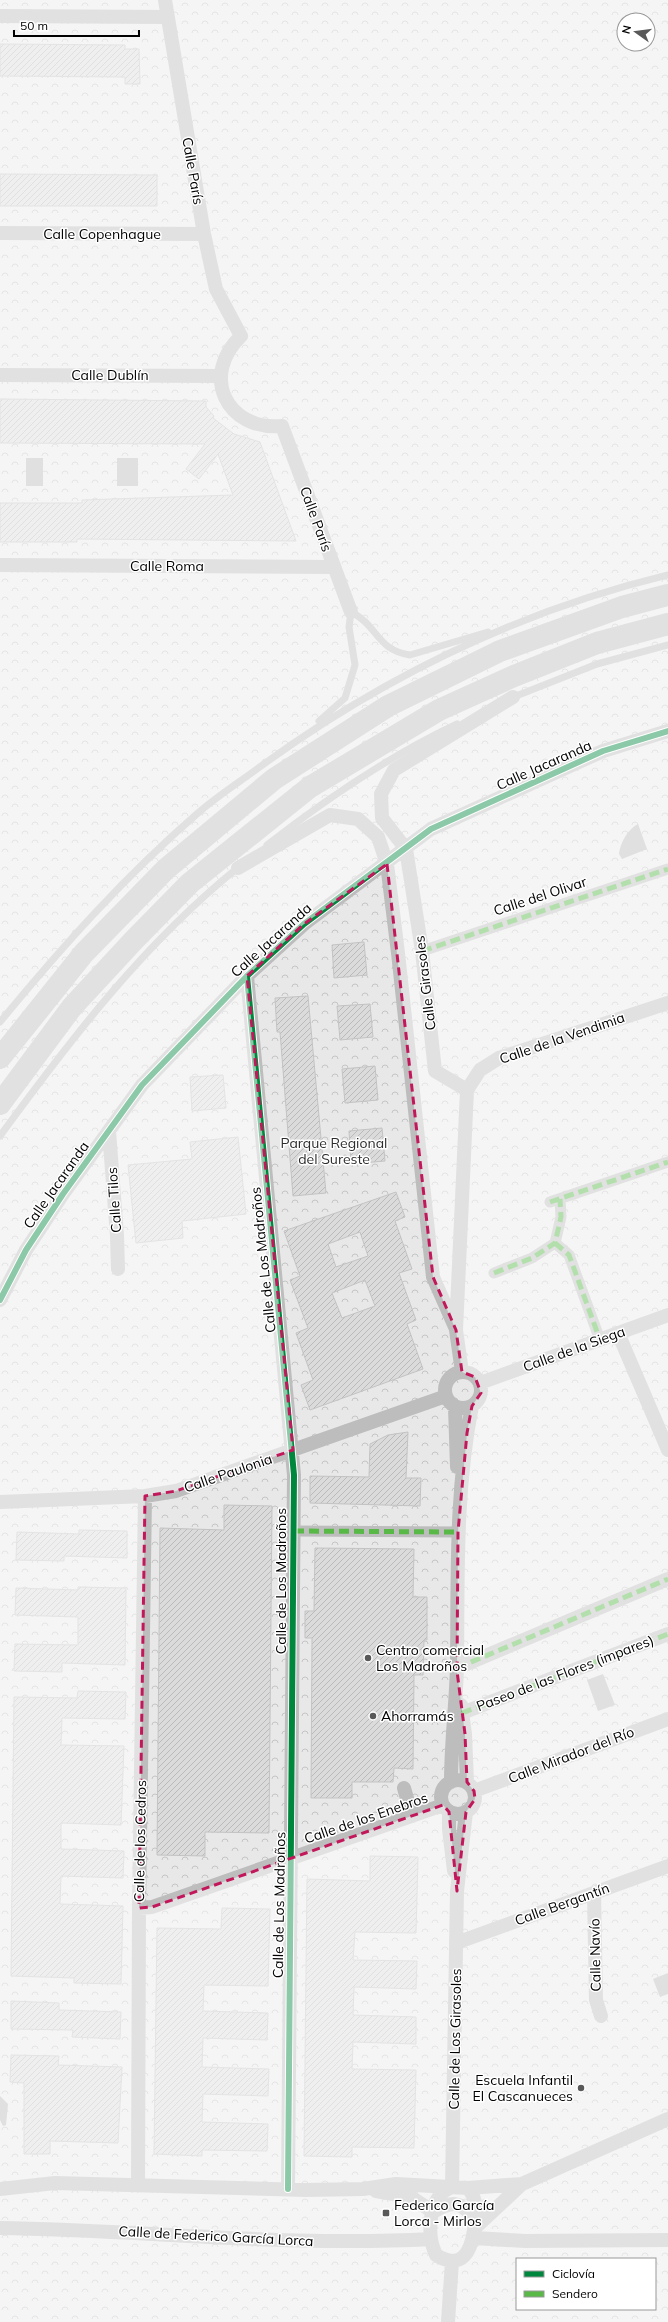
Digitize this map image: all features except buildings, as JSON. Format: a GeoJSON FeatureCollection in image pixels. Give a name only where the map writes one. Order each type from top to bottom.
{"type":"FeatureCollection","features":[{"type":"Feature","properties":{"kind":"main road"},"geometry":{"type":"LineString","coordinates":[[0,1058],[84,953],[166,869],[274,779],[388,706],[500,651],[622,607],[668,595]]}},
{"type":"Feature","properties":{"kind":"main road"},"geometry":{"type":"LineString","coordinates":[[0,1104],[72,1007],[134,940],[190,883],[310,787],[446,707],[514,676],[597,643],[668,624]]}},
{"type":"Feature","properties":{"kind":"street","name":"Calle París"},"geometry":{"type":"LineString","coordinates":[[165,0],[204,234],[216,289],[241,336],[226,354],[220,376],[225,398],[239,416],[259,426],[282,426],[351,612]]}},
{"type":"Feature","properties":{"kind":"street"},"geometry":{"type":"LineString","coordinates":[[0,16],[167,17]]}},
{"type":"Feature","properties":{"kind":"street","name":"Calle Copenhague"},"geometry":{"type":"LineString","coordinates":[[0,233],[204,234]]}},
{"type":"Feature","properties":{"kind":"street","name":"Calle Dublín"},"geometry":{"type":"LineString","coordinates":[[0,375],[220,376]]}},
{"type":"Feature","properties":{"kind":"street","name":"Calle Roma"},"geometry":{"type":"LineString","coordinates":[[0,565],[334,567]]}},
{"type":"Feature","properties":{"kind":"street","name":"Calle Girasoles"},"geometry":{"type":"LineString","coordinates":[[435,1070],[422,951],[406,849],[382,818],[381,794],[394,770],[513,697]]}},
{"type":"Feature","properties":{"kind":"street","name":"Calle Jacaranda"},"geometry":{"type":"LineString","coordinates":[[0,1300],[26,1250],[63,1194],[142,1085],[247,976],[304,924],[387,864],[431,829],[603,751],[668,731]]}},
{"type":"Feature","properties":{"kind":"street","name":"Calle Girasoles"},"geometry":{"type":"LineString","coordinates":[[238,868],[330,815],[358,819],[378,837],[387,864],[412,1073],[426,1229],[433,1278],[456,1330]]}},
{"type":"Feature","properties":{"kind":"street","name":"Calle del Olivar"},"geometry":{"type":"LineString","coordinates":[[422,951],[668,869]]}},
{"type":"Feature","properties":{"kind":"street","name":"Calle de Los Madroños"},"geometry":{"type":"LineString","coordinates":[[247,976],[293,1450],[292,1856],[288,2189]]}},
{"type":"Feature","properties":{"kind":"street","name":"Calle de la Vendimia"},"geometry":{"type":"LineString","coordinates":[[467,1090],[480,1070],[499,1058],[668,1003]]}},
{"type":"Feature","properties":{"kind":"street"},"geometry":{"type":"LineString","coordinates":[[412,1073],[435,1070],[467,1090]]}},
{"type":"Feature","properties":{"kind":"street","name":"Calle Girasoles"},"geometry":{"type":"LineString","coordinates":[[462,1372],[456,1330],[467,1090]]}},
{"type":"Feature","properties":{"kind":"street","name":"Calle Tilos"},"geometry":{"type":"LineString","coordinates":[[109,1132],[118,1269]]}},
{"type":"Feature","properties":{"kind":"street"},"geometry":{"type":"LineString","coordinates":[[494,1273],[532,1258],[554,1243],[561,1217],[555,1201],[668,1162]]}},
{"type":"Feature","properties":{"kind":"street"},"geometry":{"type":"LineString","coordinates":[[554,1243],[569,1255],[600,1340]]}},
{"type":"Feature","properties":{"kind":"street","name":"Calle de la Siega"},"geometry":{"type":"LineString","coordinates":[[480,1383],[668,1315]]}},
{"type":"Feature","properties":{"kind":"street"},"geometry":{"type":"LineString","coordinates":[[618,1333],[668,1450]]}},
{"type":"Feature","properties":{"kind":"street"},"geometry":{"type":"LineString","coordinates":[[450,1401],[463,1408],[472,1406],[478,1400],[481,1393],[480,1383],[475,1377],[462,1372],[450,1378],[445,1386],[450,1401],[454,1431],[459,1506]]}},
{"type":"Feature","properties":{"kind":"street","name":"Calle Paulonia"},"geometry":{"type":"LineString","coordinates":[[0,1502],[145,1496],[176,1491],[293,1450],[450,1401]]}},
{"type":"Feature","properties":{"kind":"street"},"geometry":{"type":"LineString","coordinates":[[451,1782],[452,1735],[457,1669],[459,1506],[467,1433],[472,1406]]}},
{"type":"Feature","properties":{"kind":"street","name":"Calle de los Cedros"},"geometry":{"type":"LineString","coordinates":[[138,2185],[139,1908],[145,1496]]}},
{"type":"Feature","properties":{"kind":"street"},"geometry":{"type":"LineString","coordinates":[[294,1531],[458,1532]]}},
{"type":"Feature","properties":{"kind":"street"},"geometry":{"type":"LineString","coordinates":[[457,1669],[668,1579]]}},
{"type":"Feature","properties":{"kind":"street","name":"Paseo de las Flores (impares)"},"geometry":{"type":"LineString","coordinates":[[462,1713],[668,1634]]}},
{"type":"Feature","properties":{"kind":"street"},"geometry":{"type":"LineString","coordinates":[[457,1669],[471,1786],[475,1799],[472,1807],[466,1812],[456,1814],[446,1808],[441,1796],[444,1787],[451,1782],[460,1780],[471,1786]]}},
{"type":"Feature","properties":{"kind":"street","name":"Calle Mirador del Río"},"geometry":{"type":"LineString","coordinates":[[471,1786],[668,1719]]}},
{"type":"Feature","properties":{"kind":"street"},"geometry":{"type":"LineString","coordinates":[[404,1788],[412,1816]]}},
{"type":"Feature","properties":{"kind":"street","name":"Calle de los Enebros"},"geometry":{"type":"LineString","coordinates":[[139,1908],[152,1907],[292,1856],[412,1816],[446,1808]]}},
{"type":"Feature","properties":{"kind":"street","name":"Calle de Los Girasoles"},"geometry":{"type":"LineString","coordinates":[[446,1808],[456,1891],[452,2187]]}},
{"type":"Feature","properties":{"kind":"street","name":"Calle de Los Girasoles"},"geometry":{"type":"LineString","coordinates":[[456,1891],[466,1812]]}},
{"type":"Feature","properties":{"kind":"street","name":"Calle Bergantín"},"geometry":{"type":"LineString","coordinates":[[456,1943],[668,1866]]}},
{"type":"Feature","properties":{"kind":"street","name":"Calle Navío"},"geometry":{"type":"LineString","coordinates":[[594,1893],[596,2000],[602,2016]]}},
{"type":"Feature","properties":{"kind":"street"},"geometry":{"type":"LineString","coordinates":[[474,2228],[522,2184],[668,2119]]}},
{"type":"Feature","properties":{"kind":"street"},"geometry":{"type":"LineString","coordinates":[[0,2189],[56,2183],[288,2189],[363,2189],[396,2184],[468,2188],[522,2184]]}},
{"type":"Feature","properties":{"kind":"street"},"geometry":{"type":"LineString","coordinates":[[452,2187],[443,2190],[436,2198],[433,2212],[431,2239],[436,2255],[444,2260],[452,2261],[461,2259],[467,2253],[474,2228],[476,2205],[473,2193],[468,2188]]}},
{"type":"Feature","properties":{"kind":"street"},"geometry":{"type":"LineString","coordinates":[[363,2189],[411,2197],[433,2212]]}},
{"type":"Feature","properties":{"kind":"street"},"geometry":{"type":"LineString","coordinates":[[433,2212],[452,2203],[465,2206],[474,2228]]}},
{"type":"Feature","properties":{"kind":"street","name":"Calle de Federico García Lorca"},"geometry":{"type":"LineString","coordinates":[[0,2228],[74,2229],[368,2242],[431,2239]]}},
{"type":"Feature","properties":{"kind":"street"},"geometry":{"type":"LineString","coordinates":[[474,2228],[525,2241],[668,2240]]}},
{"type":"Feature","properties":{"kind":"street"},"geometry":{"type":"LineString","coordinates":[[448,2322],[452,2261]]}},
{"type":"Feature","properties":{"kind":"lane"},"geometry":{"type":"LineString","coordinates":[[308,732],[345,698],[355,665],[349,627],[351,612],[362,618],[384,645],[397,653],[410,655],[511,625],[609,590],[668,575]]}},
{"type":"Feature","properties":{"kind":"lane"},"geometry":{"type":"LineString","coordinates":[[0,1022],[56,953],[136,870],[199,812],[308,732],[400,677],[511,625]]}},
{"type":"Feature","properties":{"kind":"lane"},"geometry":{"type":"LineString","coordinates":[[0,1136],[67,1045],[161,938],[238,868],[300,819],[412,746],[513,697],[597,664],[668,645]]}},
{"type":"Feature","properties":{"kind":"highlighted area"},"geometry":{"type":"Polygon","coordinates":[[[387,864],[433,1277],[456,1330],[462,1372],[475,1377],[481,1393],[472,1406],[467,1433],[458,1532],[457,1671],[465,1734],[467,1782],[474,1791],[475,1799],[466,1812],[457,1891],[449,1812],[443,1805],[152,1907],[139,1908],[145,1496],[176,1491],[293,1450],[247,976],[304,924],[387,864]]]}},
{"type":"Feature","properties":{"kind":"green space","name":"Parque Regional del Sureste"},"geometry":{"type":"Polygon","coordinates":[[[0,0],[668,0],[668,2322],[0,2322],[0,0]]]}},
{"type":"Feature","properties":{"kind":"shaded area"},"geometry":{"type":"Polygon","coordinates":[[[26,458],[43,458],[43,486],[26,486],[26,458]]]}},
{"type":"Feature","properties":{"kind":"shaded area"},"geometry":{"type":"Polygon","coordinates":[[[117,458],[138,458],[138,486],[117,486],[117,458]]]}},
{"type":"Feature","properties":{"kind":"shaded area"},"geometry":{"type":"Polygon","coordinates":[[[638,824],[647,849],[622,859],[619,854],[623,841],[631,829],[638,824]]]}},
{"type":"Feature","properties":{"kind":"shaded area"},"geometry":{"type":"Polygon","coordinates":[[[603,1674],[615,1705],[598,1711],[587,1680],[603,1674]]]}},
{"type":"Feature","properties":{"kind":"shaded area"},"geometry":{"type":"Polygon","coordinates":[[[668,1973],[668,1994],[660,1997],[653,1979],[668,1973]]]}},
{"type":"Feature","properties":{"kind":"shaded area"},"geometry":{"type":"Polygon","coordinates":[[[0,2096],[8,2104],[6,2125],[3,2126],[0,2120],[0,2096]]]}},
{"type":"Feature","properties":{"kind":"marked path"},"geometry":{"type":"LineString","coordinates":[[422,951],[668,869]]}},
{"type":"Feature","properties":{"kind":"marked path"},"geometry":{"type":"LineString","coordinates":[[550,1202],[668,1162]]}},
{"type":"Feature","properties":{"kind":"marked path"},"geometry":{"type":"LineString","coordinates":[[494,1273],[532,1258],[555,1243],[561,1217],[560,1199]]}},
{"type":"Feature","properties":{"kind":"marked path"},"geometry":{"type":"LineString","coordinates":[[555,1243],[569,1255],[600,1340]]}},
{"type":"Feature","properties":{"kind":"marked path"},"geometry":{"type":"LineString","coordinates":[[294,1531],[458,1532]]}},
{"type":"Feature","properties":{"kind":"marked path"},"geometry":{"type":"LineString","coordinates":[[457,1668],[668,1579]]}},
{"type":"Feature","properties":{"kind":"marked path"},"geometry":{"type":"LineString","coordinates":[[462,1713],[668,1634]]}},
{"type":"Feature","properties":{"kind":"cycle path"},"geometry":{"type":"LineString","coordinates":[[0,1300],[26,1250],[63,1194],[142,1085],[247,976],[304,924],[431,829],[603,751],[668,731]]}},
{"type":"Feature","properties":{"kind":"cycle path"},"geometry":{"type":"LineString","coordinates":[[247,976],[294,1475],[288,2189]]}},
{"type":"Feature","properties":{"kind":"place","name":"Centro comercial Los Madroños"},"geometry":{"type":"Point","coordinates":[368,1658]}},
{"type":"Feature","properties":{"kind":"place","name":"Ahorramás"},"geometry":{"type":"Point","coordinates":[373,1716]}},
{"type":"Feature","properties":{"kind":"place","name":"Escuela Infantil El Cascanueces"},"geometry":{"type":"Point","coordinates":[581,2088]}},
{"type":"Feature","properties":{"kind":"place","name":"Federico García Lorca - Mirlos"},"geometry":{"type":"Point","coordinates":[386,2213]}}]}
